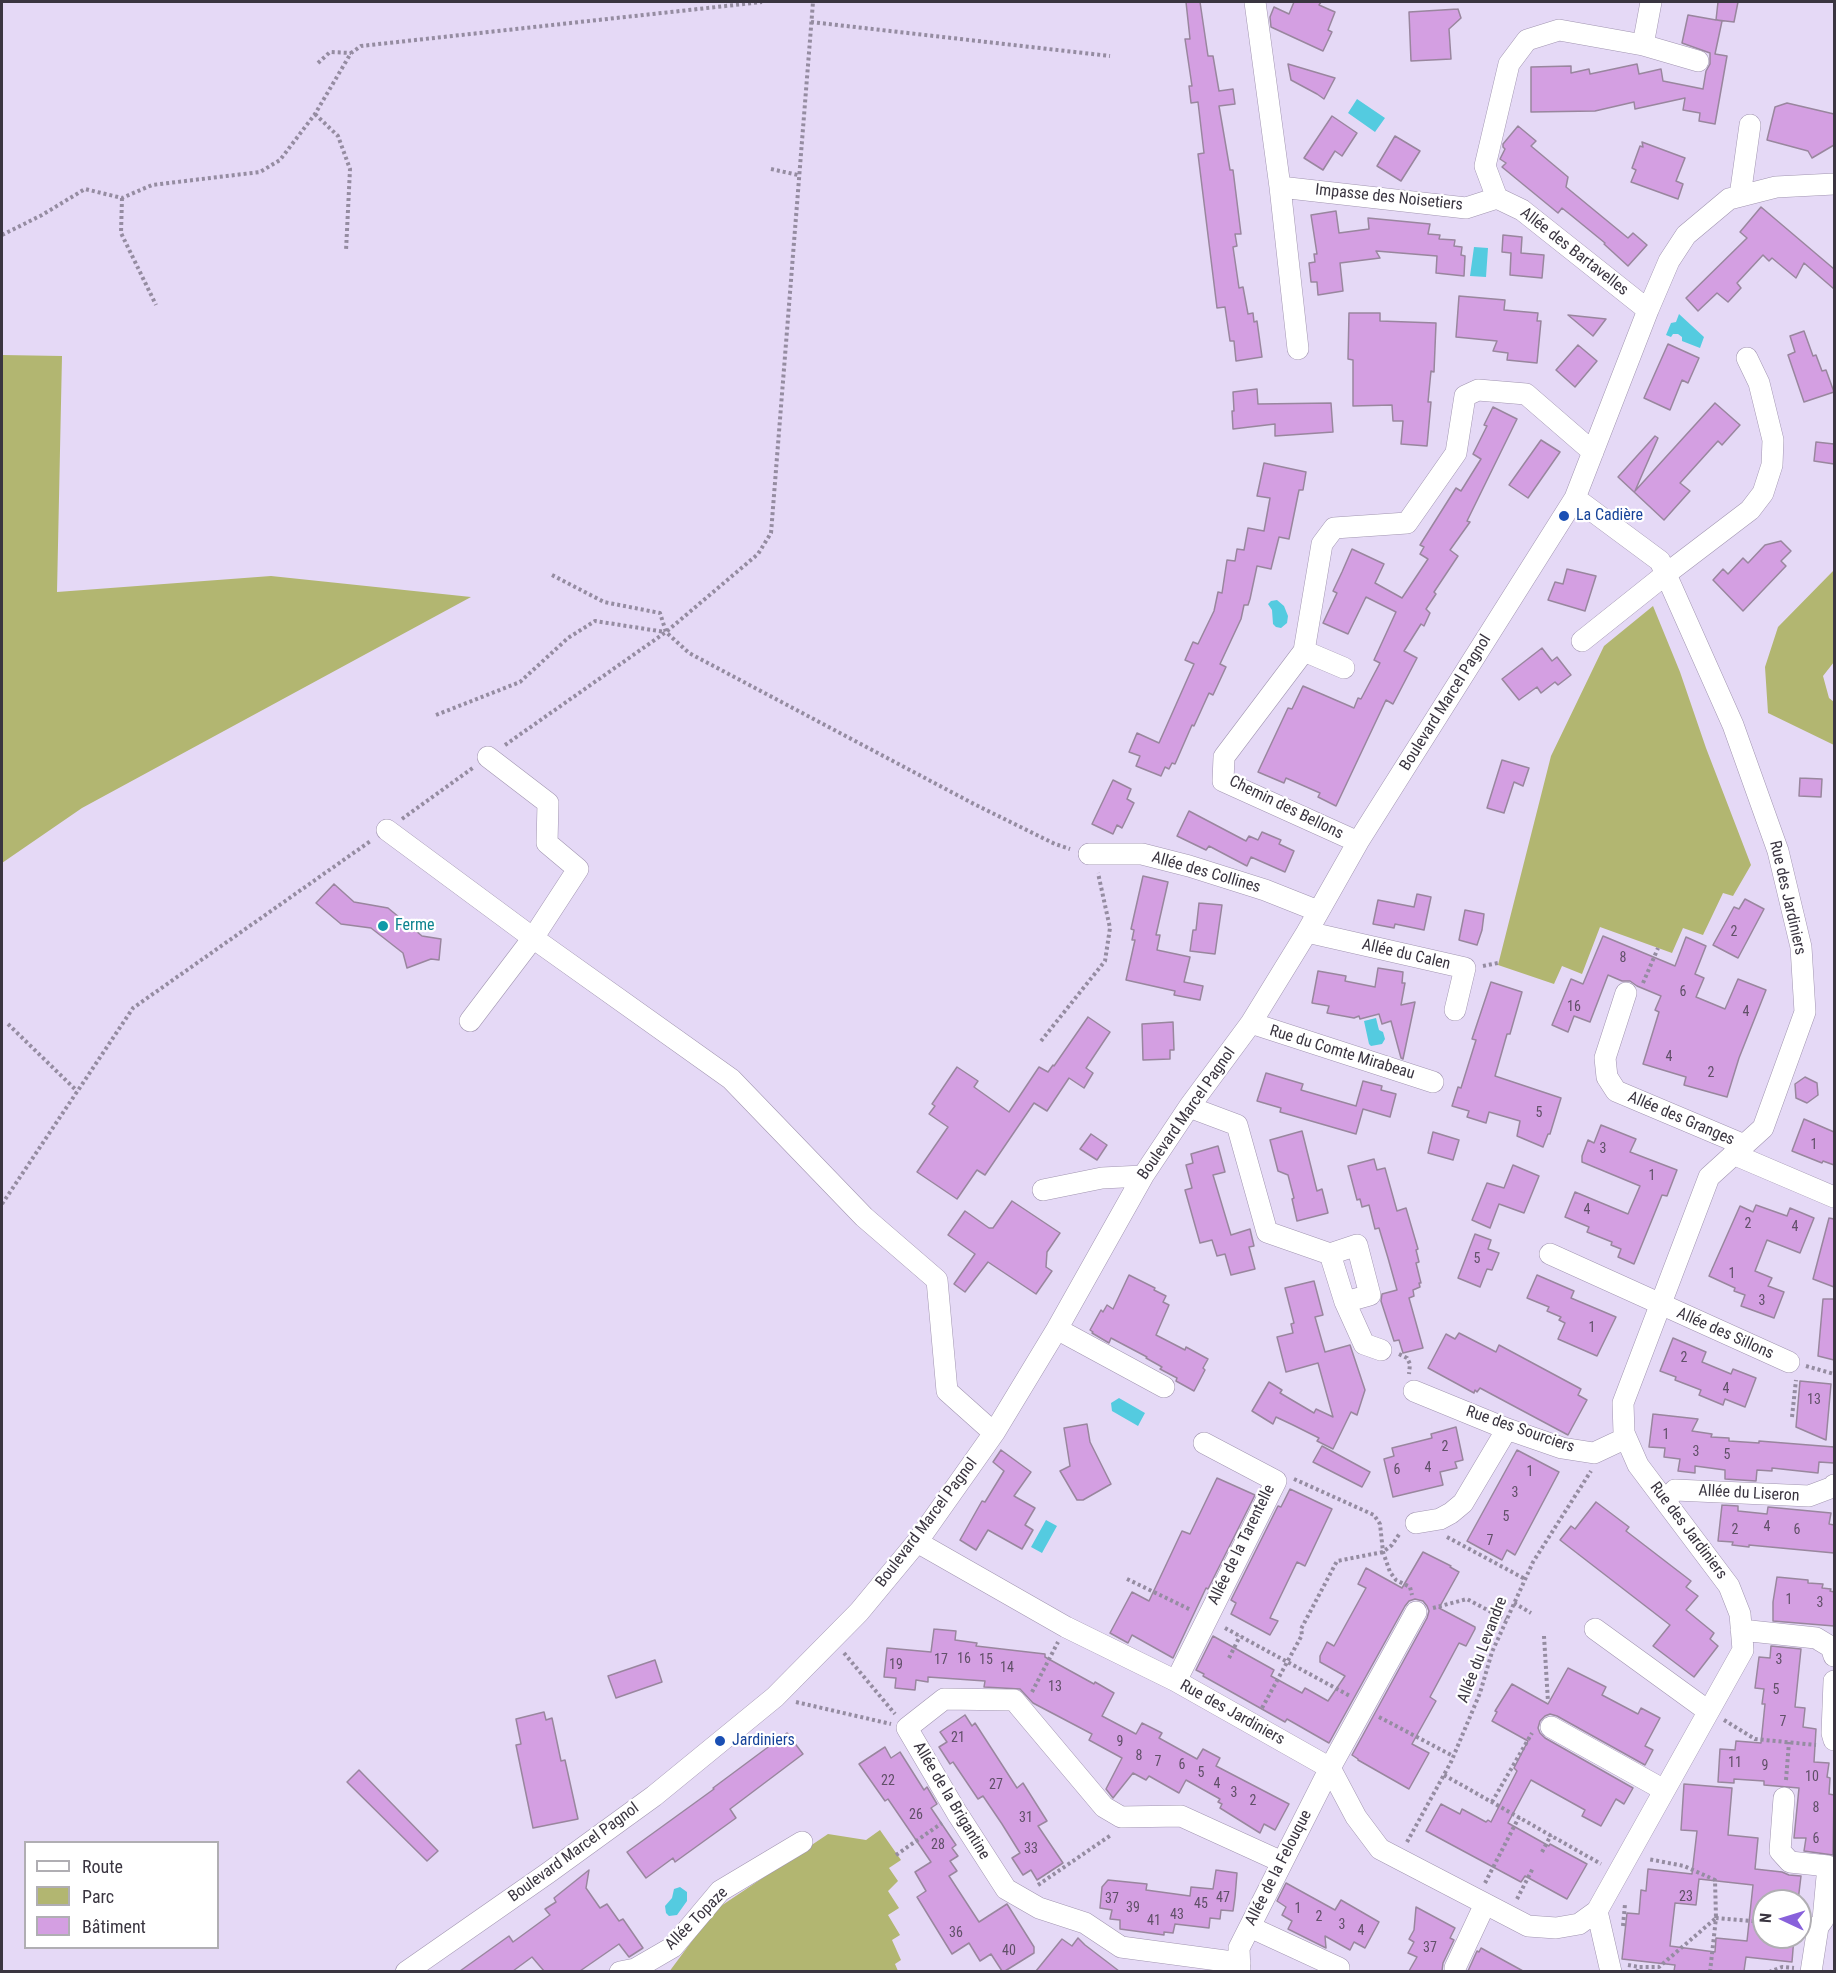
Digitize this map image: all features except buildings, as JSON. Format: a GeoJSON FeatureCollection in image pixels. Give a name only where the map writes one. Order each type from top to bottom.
{"type":"FeatureCollection","features":[{"type":"Feature","properties":{"kind":"street"},"geometry":{"type":"LineString","coordinates":[[1255,2],[1280,187],[1298,349]]}},
{"type":"Feature","properties":{"kind":"street"},"geometry":{"type":"LineString","coordinates":[[1643,45],[1651,2]]}},
{"type":"Feature","properties":{"kind":"street"},"geometry":{"type":"LineString","coordinates":[[1497,198],[1485,166],[1509,64],[1527,40],[1559,30],[1643,45],[1698,61]]}},
{"type":"Feature","properties":{"kind":"street"},"geometry":{"type":"LineString","coordinates":[[1740,196],[1750,124]]}},
{"type":"Feature","properties":{"kind":"street","name":"Boulevard Marcel Pagnol"},"geometry":{"type":"LineString","coordinates":[[406,1971],[654,1796],[775,1697],[859,1612],[917,1542],[994,1433],[1058,1329],[1143,1176],[1189,1107],[1251,1023],[1307,932],[1358,842],[1575,498],[1648,310],[1669,261],[1686,234],[1729,199],[1776,187],[1834,184]]}},
{"type":"Feature","properties":{"kind":"street","name":"Impasse des Noisetiers"},"geometry":{"type":"LineString","coordinates":[[1280,187],[1466,208],[1497,198]]}},
{"type":"Feature","properties":{"kind":"street","name":"Allée des Bartavelles"},"geometry":{"type":"LineString","coordinates":[[1497,198],[1522,210],[1648,310]]}},
{"type":"Feature","properties":{"kind":"street"},"geometry":{"type":"LineString","coordinates":[[1582,641],[1750,510],[1763,493],[1772,465],[1773,440],[1758,383],[1747,358]]}},
{"type":"Feature","properties":{"kind":"street","name":"Chemin des Bellons"},"geometry":{"type":"LineString","coordinates":[[1358,842],[1223,781],[1224,757],[1304,651],[1322,544],[1334,528],[1407,523],[1456,453],[1465,396],[1478,390],[1526,394],[1593,453]]}},
{"type":"Feature","properties":{"kind":"street","name":"Rue des Jardiniers"},"geometry":{"type":"LineString","coordinates":[[917,1542],[1066,1627],[1176,1681],[1329,1768],[1356,1817],[1380,1849],[1398,1859],[1528,1926],[1556,1928],[1579,1924],[1597,1911],[1743,1650],[1740,1614],[1729,1586],[1638,1465],[1624,1433],[1623,1402],[1709,1176],[1763,1128],[1805,1012],[1801,947],[1778,851],[1733,725],[1666,574],[1660,561],[1575,498]]}},
{"type":"Feature","properties":{"kind":"street"},"geometry":{"type":"LineString","coordinates":[[1304,651],[1344,668]]}},
{"type":"Feature","properties":{"kind":"street"},"geometry":{"type":"LineString","coordinates":[[470,1022],[533,938],[578,869],[547,843],[549,803],[488,757]]}},
{"type":"Feature","properties":{"kind":"street"},"geometry":{"type":"LineString","coordinates":[[387,830],[731,1080],[864,1217],[937,1280],[947,1391],[994,1433]]}},
{"type":"Feature","properties":{"kind":"street","name":"Allée des Collines"},"geometry":{"type":"LineString","coordinates":[[1089,854],[1142,854],[1265,890],[1318,911]]}},
{"type":"Feature","properties":{"kind":"street","name":"Allée du Calen"},"geometry":{"type":"LineString","coordinates":[[1307,932],[1465,968],[1455,1010]]}},
{"type":"Feature","properties":{"kind":"street","name":"Allée des Granges"},"geometry":{"type":"LineString","coordinates":[[1626,993],[1605,1058],[1606,1077],[1616,1091],[1834,1197]]}},
{"type":"Feature","properties":{"kind":"street","name":"Rue du Comte Mirabeau"},"geometry":{"type":"LineString","coordinates":[[1251,1023],[1433,1082]]}},
{"type":"Feature","properties":{"kind":"street"},"geometry":{"type":"LineString","coordinates":[[1189,1107],[1237,1125],[1268,1232],[1330,1254],[1357,1245],[1370,1295],[1345,1302]]}},
{"type":"Feature","properties":{"kind":"street"},"geometry":{"type":"LineString","coordinates":[[1043,1190],[1102,1178],[1143,1176]]}},
{"type":"Feature","properties":{"kind":"street"},"geometry":{"type":"LineString","coordinates":[[1330,1254],[1345,1302],[1364,1344],[1387,1352]]}},
{"type":"Feature","properties":{"kind":"street","name":"Allée des Sillons"},"geometry":{"type":"LineString","coordinates":[[1550,1254],[1793,1363]]}},
{"type":"Feature","properties":{"kind":"street"},"geometry":{"type":"LineString","coordinates":[[1058,1329],[1164,1387]]}},
{"type":"Feature","properties":{"kind":"street","name":"Rue des Sourciers"},"geometry":{"type":"LineString","coordinates":[[1414,1390],[1507,1429],[1562,1448],[1594,1453],[1626,1438]]}},
{"type":"Feature","properties":{"kind":"street"},"geometry":{"type":"LineString","coordinates":[[1416,1523],[1440,1519],[1463,1503],[1507,1429]]}},
{"type":"Feature","properties":{"kind":"street","name":"Allée de la Tarentelle"},"geometry":{"type":"LineString","coordinates":[[1176,1681],[1276,1481],[1204,1443]]}},
{"type":"Feature","properties":{"kind":"street","name":"Allée du Liseron"},"geometry":{"type":"LineString","coordinates":[[1665,1501],[1675,1490],[1809,1496],[1834,1485]]}},
{"type":"Feature","properties":{"kind":"street","name":"Allée de la Felouque"},"geometry":{"type":"LineString","coordinates":[[1240,1967],[1239,1948],[1329,1768],[1416,1612]]}},
{"type":"Feature","properties":{"kind":"street"},"geometry":{"type":"LineString","coordinates":[[1595,1629],[1708,1711]]}},
{"type":"Feature","properties":{"kind":"street"},"geometry":{"type":"LineString","coordinates":[[1741,1630],[1816,1638],[1831,1647],[1834,1656]]}},
{"type":"Feature","properties":{"kind":"street"},"geometry":{"type":"LineString","coordinates":[[1829,1743],[1832,1733],[1834,1681]]}},
{"type":"Feature","properties":{"kind":"street","name":"Allée de la Brigantine"},"geometry":{"type":"LineString","coordinates":[[1240,1967],[1121,1947],[1085,1923],[1039,1908],[1006,1889],[957,1813],[907,1728],[944,1699],[1014,1700],[1104,1807],[1122,1817],[1181,1816],[1282,1862]]}},
{"type":"Feature","properties":{"kind":"street"},"geometry":{"type":"LineString","coordinates":[[1551,1726],[1664,1790]]}},
{"type":"Feature","properties":{"kind":"street"},"geometry":{"type":"LineString","coordinates":[[1784,1798],[1779,1851],[1790,1863],[1831,1866],[1829,1920],[1818,1927],[1811,1971]]}},
{"type":"Feature","properties":{"kind":"street","name":"Allée Topaze"},"geometry":{"type":"LineString","coordinates":[[620,1971],[635,1969],[673,1947],[720,1891],[802,1842]]}},
{"type":"Feature","properties":{"kind":"street"},"geometry":{"type":"LineString","coordinates":[[1455,1971],[1481,1902]]}},
{"type":"Feature","properties":{"kind":"street"},"geometry":{"type":"LineString","coordinates":[[1597,1911],[1612,1966]]}},
{"type":"Feature","properties":{"kind":"street"},"geometry":{"type":"LineString","coordinates":[[1579,1924],[1612,1966]]}},
{"type":"Feature","properties":{"kind":"street"},"geometry":{"type":"LineString","coordinates":[[1250,1927],[1339,1968],[1339,1971]]}},
{"type":"Feature","properties":{"kind":"path"},"geometry":{"type":"LineString","coordinates":[[2,235],[42,215],[85,189],[122,198],[152,185],[260,172],[280,160],[315,114],[351,53],[362,46],[762,2]]}},
{"type":"Feature","properties":{"kind":"path"},"geometry":{"type":"LineString","coordinates":[[2,1204],[133,1008],[666,632],[758,554],[771,533],[813,2]]}},
{"type":"Feature","properties":{"kind":"path"},"geometry":{"type":"LineString","coordinates":[[811,22],[1110,56]]}},
{"type":"Feature","properties":{"kind":"path"},"geometry":{"type":"LineString","coordinates":[[318,63],[330,51],[351,53]]}},
{"type":"Feature","properties":{"kind":"path"},"geometry":{"type":"LineString","coordinates":[[315,114],[338,136],[350,169],[346,251]]}},
{"type":"Feature","properties":{"kind":"path"},"geometry":{"type":"LineString","coordinates":[[771,169],[798,175]]}},
{"type":"Feature","properties":{"kind":"path"},"geometry":{"type":"LineString","coordinates":[[122,198],[121,233],[156,305]]}},
{"type":"Feature","properties":{"kind":"path"},"geometry":{"type":"LineString","coordinates":[[552,575],[604,602],[660,613],[666,632],[689,653],[974,804],[1055,844],[1089,854],[1101,878],[1110,928],[1105,961],[1041,1041]]}},
{"type":"Feature","properties":{"kind":"path"},"geometry":{"type":"LineString","coordinates":[[436,715],[520,682],[568,638],[595,621],[666,632]]}},
{"type":"Feature","properties":{"kind":"path"},"geometry":{"type":"LineString","coordinates":[[1626,993],[1638,993],[1658,948]]}},
{"type":"Feature","properties":{"kind":"path"},"geometry":{"type":"LineString","coordinates":[[8,1024],[78,1091]]}},
{"type":"Feature","properties":{"kind":"path"},"geometry":{"type":"LineString","coordinates":[[1387,1352],[1407,1358],[1410,1364],[1405,1383],[1408,1389],[1414,1390]]}},
{"type":"Feature","properties":{"kind":"path"},"geometry":{"type":"LineString","coordinates":[[1792,1418],[1793,1363],[1834,1374]]}},
{"type":"Feature","properties":{"kind":"path","name":"Allée du Levandre"},"geometry":{"type":"LineString","coordinates":[[1398,1859],[1453,1756],[1480,1693],[1492,1652],[1533,1562],[1593,1469],[1594,1453]]}},
{"type":"Feature","properties":{"kind":"path"},"geometry":{"type":"LineString","coordinates":[[1276,1481],[1290,1478],[1374,1515],[1380,1524],[1383,1552],[1390,1572],[1396,1580],[1410,1587],[1416,1612],[1467,1599],[1506,1620]]}},
{"type":"Feature","properties":{"kind":"path"},"geometry":{"type":"LineString","coordinates":[[1440,1519],[1447,1538],[1525,1579]]}},
{"type":"Feature","properties":{"kind":"path"},"geometry":{"type":"LineString","coordinates":[[1253,1725],[1302,1635],[1301,1629],[1337,1561],[1383,1552],[1392,1545],[1400,1532],[1416,1523]]}},
{"type":"Feature","properties":{"kind":"path"},"geometry":{"type":"LineString","coordinates":[[1127,1579],[1207,1618],[1453,1756]]}},
{"type":"Feature","properties":{"kind":"path"},"geometry":{"type":"LineString","coordinates":[[1514,1603],[1531,1613]]}},
{"type":"Feature","properties":{"kind":"path"},"geometry":{"type":"LineString","coordinates":[[1022,1711],[1066,1627]]}},
{"type":"Feature","properties":{"kind":"path"},"geometry":{"type":"LineString","coordinates":[[842,1629],[844,1654],[907,1728]]}},
{"type":"Feature","properties":{"kind":"path"},"geometry":{"type":"LineString","coordinates":[[1229,1658],[1240,1636]]}},
{"type":"Feature","properties":{"kind":"path"},"geometry":{"type":"LineString","coordinates":[[1544,1636],[1548,1702]]}},
{"type":"Feature","properties":{"kind":"path"},"geometry":{"type":"LineString","coordinates":[[775,1697],[907,1728]]}},
{"type":"Feature","properties":{"kind":"path"},"geometry":{"type":"LineString","coordinates":[[1708,1711],[1755,1739],[1829,1743]]}},
{"type":"Feature","properties":{"kind":"path"},"geometry":{"type":"LineString","coordinates":[[1492,1802],[1530,1734],[1551,1726]]}},
{"type":"Feature","properties":{"kind":"path"},"geometry":{"type":"LineString","coordinates":[[1784,1798],[1789,1742]]}},
{"type":"Feature","properties":{"kind":"path"},"geometry":{"type":"LineString","coordinates":[[1444,1775],[1617,1873]]}},
{"type":"Feature","properties":{"kind":"path"},"geometry":{"type":"LineString","coordinates":[[896,1855],[957,1813]]}},
{"type":"Feature","properties":{"kind":"path"},"geometry":{"type":"LineString","coordinates":[[1020,1897],[1138,1816]]}},
{"type":"Feature","properties":{"kind":"path"},"geometry":{"type":"LineString","coordinates":[[1481,1902],[1519,1817]]}},
{"type":"Feature","properties":{"kind":"path"},"geometry":{"type":"LineString","coordinates":[[1542,1852],[1551,1835]]}},
{"type":"Feature","properties":{"kind":"path"},"geometry":{"type":"LineString","coordinates":[[1641,1858],[1684,1866],[1715,1880],[1716,1918],[1710,1971]]}},
{"type":"Feature","properties":{"kind":"path"},"geometry":{"type":"LineString","coordinates":[[1508,1916],[1533,1868]]}},
{"type":"Feature","properties":{"kind":"path"},"geometry":{"type":"LineString","coordinates":[[1623,1927],[1625,1904]]}},
{"type":"Feature","properties":{"kind":"path"},"geometry":{"type":"LineString","coordinates":[[1612,1966],[1638,1969],[1659,1967],[1716,1918],[1752,1921]]}},
{"type":"Feature","properties":{"kind":"green space"},"geometry":{"type":"Polygon","coordinates":[[[2,355],[62,356],[57,592],[271,576],[471,597],[82,808],[2,863],[2,355]]]}},
{"type":"Feature","properties":{"kind":"green space"},"geometry":{"type":"Polygon","coordinates":[[[1834,570],[1834,662],[1823,676],[1829,698],[1834,702],[1834,745],[1768,713],[1765,667],[1778,627],[1834,570]]]}},
{"type":"Feature","properties":{"kind":"green space"},"geometry":{"type":"Polygon","coordinates":[[[1653,606],[1680,672],[1706,748],[1751,865],[1733,896],[1723,893],[1703,935],[1683,928],[1672,953],[1600,927],[1582,974],[1562,966],[1554,984],[1498,965],[1551,756],[1604,646],[1653,606]]]}},
{"type":"Feature","properties":{"kind":"green space"},"geometry":{"type":"Polygon","coordinates":[[[880,1830],[901,1860],[889,1868],[898,1881],[888,1891],[899,1908],[888,1915],[900,1935],[892,1940],[901,1960],[895,1964],[898,1971],[669,1972],[715,1910],[828,1834],[866,1840],[880,1830]]]}},
{"type":"Feature","properties":{"kind":"water"},"geometry":{"type":"Polygon","coordinates":[[[1357,99],[1385,118],[1375,132],[1348,113],[1357,99]]]}},
{"type":"Feature","properties":{"kind":"water"},"geometry":{"type":"Polygon","coordinates":[[[1474,247],[1488,248],[1486,277],[1470,276],[1474,247]]]}},
{"type":"Feature","properties":{"kind":"water"},"geometry":{"type":"Polygon","coordinates":[[[1679,314],[1704,337],[1700,348],[1682,341],[1682,337],[1678,334],[1673,334],[1671,337],[1666,335],[1671,323],[1676,322],[1679,314]]]}},
{"type":"Feature","properties":{"kind":"water"},"geometry":{"type":"Polygon","coordinates":[[[1277,600],[1284,606],[1288,616],[1287,623],[1281,628],[1273,624],[1272,610],[1268,604],[1277,600]]]}},
{"type":"Feature","properties":{"kind":"water"},"geometry":{"type":"Polygon","coordinates":[[[1376,1018],[1379,1030],[1383,1032],[1385,1039],[1382,1044],[1371,1046],[1364,1021],[1376,1018]]]}},
{"type":"Feature","properties":{"kind":"water"},"geometry":{"type":"Polygon","coordinates":[[[1119,1398],[1145,1413],[1138,1426],[1112,1411],[1111,1403],[1119,1398]]]}},
{"type":"Feature","properties":{"kind":"water"},"geometry":{"type":"Polygon","coordinates":[[[1046,1520],[1057,1526],[1042,1553],[1031,1547],[1046,1520]]]}},
{"type":"Feature","properties":{"kind":"water"},"geometry":{"type":"Polygon","coordinates":[[[680,1887],[687,1892],[687,1901],[677,1915],[669,1916],[665,1906],[672,1898],[674,1889],[680,1887]]]}},
{"type":"Feature","properties":{"kind":"place","name":"La Cadière"},"geometry":{"type":"Point","coordinates":[1564,516]}},
{"type":"Feature","properties":{"kind":"place","name":"Ferme"},"geometry":{"type":"Point","coordinates":[383,926]}},
{"type":"Feature","properties":{"kind":"place","name":"Jardiniers"},"geometry":{"type":"Point","coordinates":[720,1741]}}]}
